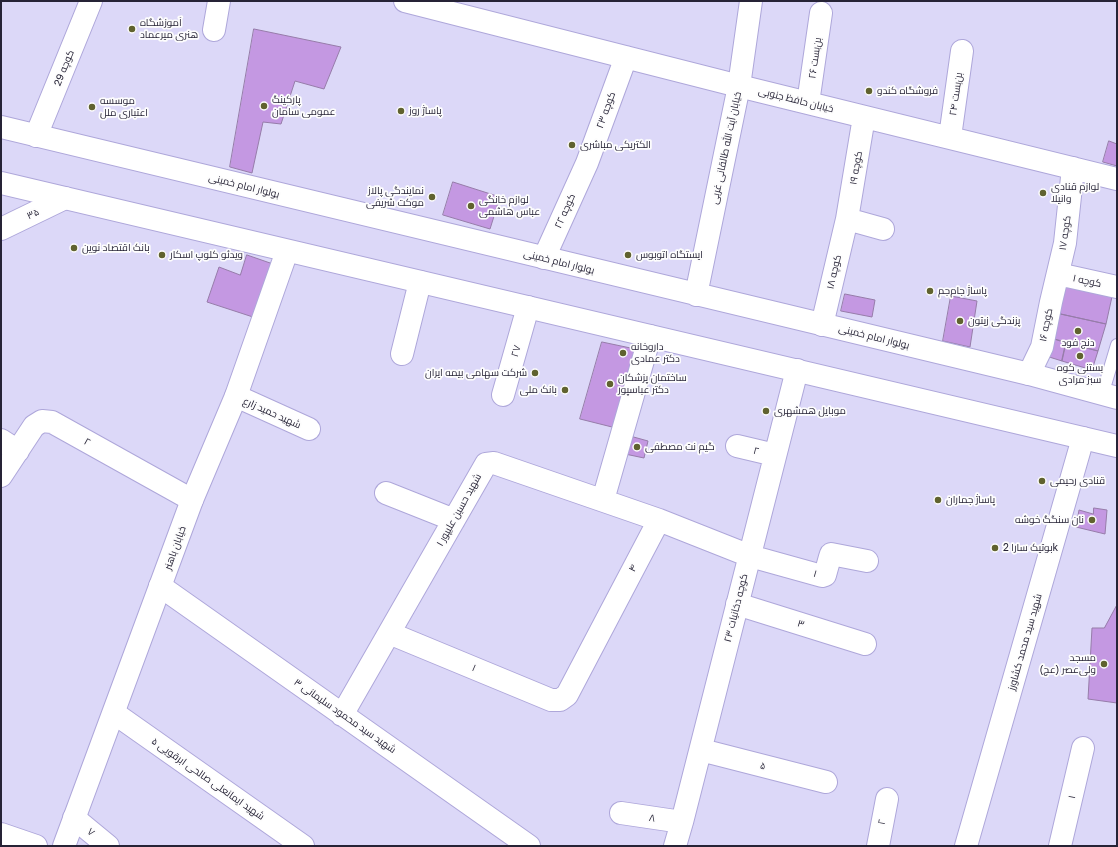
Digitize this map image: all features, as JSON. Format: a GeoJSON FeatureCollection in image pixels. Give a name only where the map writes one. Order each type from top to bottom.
{"type":"FeatureCollection","features":[{"type":"Feature","properties":{"kind":"street","name":"کوچه 29"},"geometry":{"type":"LineString","coordinates":[[36,136],[91,1]]}},
{"type":"Feature","properties":{"kind":"street"},"geometry":{"type":"LineString","coordinates":[[214,30],[219,1]]}},
{"type":"Feature","properties":{"kind":"street","name":"خیابان حافظ جنوبی"},"geometry":{"type":"LineString","coordinates":[[406,1],[473,10],[626,57],[1117,179]]}},
{"type":"Feature","properties":{"kind":"street","name":"خیابان آیت الله طالقانی غربی"},"geometry":{"type":"LineString","coordinates":[[696,295],[739,86],[751,1]]}},
{"type":"Feature","properties":{"kind":"street","name":"بن‌بست ۲۶"},"geometry":{"type":"LineString","coordinates":[[808,103],[821,13]]}},
{"type":"Feature","properties":{"kind":"street","name":"بن‌بست ۲۴"},"geometry":{"type":"LineString","coordinates":[[950,137],[962,51]]}},
{"type":"Feature","properties":{"kind":"street","name":"کوچه ۲۳"},"geometry":{"type":"LineString","coordinates":[[587,163],[626,57]]}},
{"type":"Feature","properties":{"kind":"street","name":"کوچه ۱۹"},"geometry":{"type":"LineString","coordinates":[[847,219],[864,117]]}},
{"type":"Feature","properties":{"kind":"street","name":"بولوار امام خمینی"},"geometry":{"type":"LineString","coordinates":[[1,127],[1029,374],[1110,397]]}},
{"type":"Feature","properties":{"kind":"street","name":"کوچه ۲۲"},"geometry":{"type":"LineString","coordinates":[[544,258],[587,163]]}},
{"type":"Feature","properties":{"kind":"street","name":"کوچه ۱۷"},"geometry":{"type":"LineString","coordinates":[[1058,274],[1065,243],[1073,168]]}},
{"type":"Feature","properties":{"kind":"street"},"geometry":{"type":"LineString","coordinates":[[1,183],[1117,446]]}},
{"type":"Feature","properties":{"kind":"street","name":"۳۵"},"geometry":{"type":"LineString","coordinates":[[1,229],[66,198]]}},
{"type":"Feature","properties":{"kind":"street"},"geometry":{"type":"LineString","coordinates":[[847,219],[883,229]]}},
{"type":"Feature","properties":{"kind":"street","name":"کوچه ۱۸"},"geometry":{"type":"LineString","coordinates":[[822,325],[847,219]]}},
{"type":"Feature","properties":{"kind":"street","name":"خیابان باهنر"},"geometry":{"type":"LineString","coordinates":[[64,846],[192,500],[236,396],[287,251]]}},
{"type":"Feature","properties":{"kind":"street","name":"کوچه ۱"},"geometry":{"type":"LineString","coordinates":[[1058,274],[1117,287]]}},
{"type":"Feature","properties":{"kind":"street","name":"کوچه ۱۶"},"geometry":{"type":"LineString","coordinates":[[1029,374],[1042,347],[1058,274]]}},
{"type":"Feature","properties":{"kind":"street"},"geometry":{"type":"LineString","coordinates":[[402,354],[420,282]]}},
{"type":"Feature","properties":{"kind":"street","name":"۲۷"},"geometry":{"type":"LineString","coordinates":[[503,395],[528,307]]}},
{"type":"Feature","properties":{"kind":"street"},"geometry":{"type":"LineString","coordinates":[[603,500],[650,336]]}},
{"type":"Feature","properties":{"kind":"street","name":"کوچه دخانیات ۲۳"},"geometry":{"type":"LineString","coordinates":[[674,846],[682,822],[701,750],[797,370]]}},
{"type":"Feature","properties":{"kind":"street","name":"شهید حمید زارع"},"geometry":{"type":"LineString","coordinates":[[236,396],[309,429]]}},
{"type":"Feature","properties":{"kind":"street","name":"۲"},"geometry":{"type":"LineString","coordinates":[[1,476],[10,446],[42,421],[52,422],[192,500]]}},
{"type":"Feature","properties":{"kind":"street","name":"شهید سید محمد کشاورز"},"geometry":{"type":"LineString","coordinates":[[966,846],[1083,438]]}},
{"type":"Feature","properties":{"kind":"street","name":"۲"},"geometry":{"type":"LineString","coordinates":[[737,446],[775,455]]}},
{"type":"Feature","properties":{"kind":"street","name":"شهید حسین علیپور ۱"},"geometry":{"type":"LineString","coordinates":[[342,715],[486,464],[494,463],[659,520]]}},
{"type":"Feature","properties":{"kind":"street"},"geometry":{"type":"LineString","coordinates":[[386,493],[454,520]]}},
{"type":"Feature","properties":{"kind":"street"},"geometry":{"type":"LineString","coordinates":[[659,520],[750,556]]}},
{"type":"Feature","properties":{"kind":"street","name":"۴"},"geometry":{"type":"LineString","coordinates":[[560,700],[567,696],[659,520]]}},
{"type":"Feature","properties":{"kind":"street","name":"۱"},"geometry":{"type":"LineString","coordinates":[[750,556],[822,576],[825,574],[832,554],[867,561]]}},
{"type":"Feature","properties":{"kind":"street","name":"شهید سید محمود سلیمانی ۳"},"geometry":{"type":"LineString","coordinates":[[160,586],[529,846]]}},
{"type":"Feature","properties":{"kind":"street","name":"۳"},"geometry":{"type":"LineString","coordinates":[[737,604],[866,644]]}},
{"type":"Feature","properties":{"kind":"street","name":"۱"},"geometry":{"type":"LineString","coordinates":[[389,633],[551,700],[560,700]]}},
{"type":"Feature","properties":{"kind":"street","name":"شهید ایمانعلی صالحی ابرقویی ۵"},"geometry":{"type":"LineString","coordinates":[[114,713],[303,846]]}},
{"type":"Feature","properties":{"kind":"street","name":"۱"},"geometry":{"type":"LineString","coordinates":[[1060,846],[1083,748]]}},
{"type":"Feature","properties":{"kind":"street","name":"۵"},"geometry":{"type":"LineString","coordinates":[[701,750],[826,782]]}},
{"type":"Feature","properties":{"kind":"street","name":"۲"},"geometry":{"type":"LineString","coordinates":[[878,846],[887,799]]}},
{"type":"Feature","properties":{"kind":"street","name":"۸"},"geometry":{"type":"LineString","coordinates":[[621,813],[682,822]]}},
{"type":"Feature","properties":{"kind":"street","name":"۷"},"geometry":{"type":"LineString","coordinates":[[74,818],[108,846]]}},
{"type":"Feature","properties":{"kind":"street"},"geometry":{"type":"LineString","coordinates":[[1,834],[36,846]]}},
{"type":"Feature","properties":{"kind":"lane"},"geometry":{"type":"LineString","coordinates":[[1110,397],[1117,345]]}},
{"type":"Feature","properties":{"kind":"building","name":"پارکینگ عمومی سامان"},"geometry":{"type":"Polygon","coordinates":[[[254,29],[341,47],[324,89],[295,81],[281,124],[263,122],[252,173],[230,167],[254,29]]]}},
{"type":"Feature","properties":{"kind":"building"},"geometry":{"type":"Polygon","coordinates":[[[1109,141],[1117,144],[1117,166],[1103,162],[1109,141]]]}},
{"type":"Feature","properties":{"kind":"building","name":"لوازم خانگی عباس هاشمی"},"geometry":{"type":"Polygon","coordinates":[[[453,182],[500,197],[490,229],[443,215],[453,182]]]}},
{"type":"Feature","properties":{"kind":"building"},"geometry":{"type":"Polygon","coordinates":[[[247,255],[273,264],[256,318],[207,302],[219,267],[240,275],[247,255]]]}},
{"type":"Feature","properties":{"kind":"building"},"geometry":{"type":"Polygon","coordinates":[[[1063,281],[1113,292],[1106,324],[1056,313],[1063,281]]]}},
{"type":"Feature","properties":{"kind":"building"},"geometry":{"type":"Polygon","coordinates":[[[845,294],[875,300],[872,317],[841,311],[845,294]]]}},
{"type":"Feature","properties":{"kind":"building","name":"پزندگی زیتون"},"geometry":{"type":"Polygon","coordinates":[[[951,296],[977,301],[970,347],[943,341],[951,296]]]}},
{"type":"Feature","properties":{"kind":"building","name":"دنج فود"},"geometry":{"type":"Polygon","coordinates":[[[1056,313],[1106,324],[1098,351],[1051,338],[1056,313]]]}},
{"type":"Feature","properties":{"kind":"building"},"geometry":{"type":"Polygon","coordinates":[[[1051,338],[1066,343],[1062,361],[1046,356],[1051,338]]]}},
{"type":"Feature","properties":{"kind":"building","name":"ساختمان پزشکان دکتر عباسپور"},"geometry":{"type":"Polygon","coordinates":[[[602,342],[640,350],[616,428],[580,419],[602,342]]]}},
{"type":"Feature","properties":{"kind":"building","name":"بستنی کوه سبز مرادی"},"geometry":{"type":"Polygon","coordinates":[[[1066,343],[1098,351],[1092,370],[1062,361],[1066,343]]]}},
{"type":"Feature","properties":{"kind":"building","name":"گیم نت مصطفی"},"geometry":{"type":"Polygon","coordinates":[[[630,436],[648,441],[644,458],[625,454],[630,436]]]}},
{"type":"Feature","properties":{"kind":"building","name":"نان سنگگ خوشه"},"geometry":{"type":"Polygon","coordinates":[[[1094,508],[1107,510],[1105,534],[1076,527],[1079,510],[1093,514],[1094,508]]]}},
{"type":"Feature","properties":{"kind":"building","name":"مسجد ولی‌عصر (عج)"},"geometry":{"type":"Polygon","coordinates":[[[1117,605],[1117,703],[1088,699],[1092,628],[1104,628],[1117,605]]]}},
{"type":"Feature","properties":{"kind":"place","name":"آموزشگاه هنری میرعماد"},"geometry":{"type":"Point","coordinates":[132,29]}},
{"type":"Feature","properties":{"kind":"place","name":"فروشگاه کندو"},"geometry":{"type":"Point","coordinates":[869,91]}},
{"type":"Feature","properties":{"kind":"place","name":"پارکینگ عمومی سامان"},"geometry":{"type":"Point","coordinates":[264,106]}},
{"type":"Feature","properties":{"kind":"place","name":"موسسه اعتباری ملل"},"geometry":{"type":"Point","coordinates":[92,107]}},
{"type":"Feature","properties":{"kind":"place","name":"پاساژ روز"},"geometry":{"type":"Point","coordinates":[401,111]}},
{"type":"Feature","properties":{"kind":"place","name":"الکتریکی مباشری"},"geometry":{"type":"Point","coordinates":[572,145]}},
{"type":"Feature","properties":{"kind":"place","name":"لوازم قنادی وانیلا"},"geometry":{"type":"Point","coordinates":[1043,193]}},
{"type":"Feature","properties":{"kind":"place","name":"نمایندگی پالاز موکت شریفی"},"geometry":{"type":"Point","coordinates":[432,197]}},
{"type":"Feature","properties":{"kind":"place","name":"لوازم خانگی عباس هاشمی"},"geometry":{"type":"Point","coordinates":[471,206]}},
{"type":"Feature","properties":{"kind":"place","name":"بانک اقتصاد نوین"},"geometry":{"type":"Point","coordinates":[74,248]}},
{"type":"Feature","properties":{"kind":"place","name":"ویدئو کلوپ اسکار"},"geometry":{"type":"Point","coordinates":[162,255]}},
{"type":"Feature","properties":{"kind":"place","name":"ایستگاه اتوبوس"},"geometry":{"type":"Point","coordinates":[628,255]}},
{"type":"Feature","properties":{"kind":"place","name":"پاساژ جام‌جم"},"geometry":{"type":"Point","coordinates":[930,291]}},
{"type":"Feature","properties":{"kind":"place","name":"پزندگی زیتون"},"geometry":{"type":"Point","coordinates":[960,321]}},
{"type":"Feature","properties":{"kind":"place","name":"دنج فود"},"geometry":{"type":"Point","coordinates":[1078,331]}},
{"type":"Feature","properties":{"kind":"place","name":"داروخانه دکتر عمادی"},"geometry":{"type":"Point","coordinates":[623,353]}},
{"type":"Feature","properties":{"kind":"place","name":"بستنی کوه سبز مرادی"},"geometry":{"type":"Point","coordinates":[1080,356]}},
{"type":"Feature","properties":{"kind":"place","name":"شرکت سهامی بیمه ایران"},"geometry":{"type":"Point","coordinates":[535,373]}},
{"type":"Feature","properties":{"kind":"place","name":"ساختمان پزشکان دکتر عباسپور"},"geometry":{"type":"Point","coordinates":[610,384]}},
{"type":"Feature","properties":{"kind":"place","name":"بانک ملی"},"geometry":{"type":"Point","coordinates":[565,390]}},
{"type":"Feature","properties":{"kind":"place","name":"موبایل همشهری"},"geometry":{"type":"Point","coordinates":[766,411]}},
{"type":"Feature","properties":{"kind":"place","name":"گیم نت مصطفی"},"geometry":{"type":"Point","coordinates":[637,447]}},
{"type":"Feature","properties":{"kind":"place","name":"قنادی رحیمی"},"geometry":{"type":"Point","coordinates":[1042,481]}},
{"type":"Feature","properties":{"kind":"place","name":"پاساژ جماران"},"geometry":{"type":"Point","coordinates":[938,500]}},
{"type":"Feature","properties":{"kind":"place","name":"نان سنگگ خوشه"},"geometry":{"type":"Point","coordinates":[1092,520]}},
{"type":"Feature","properties":{"kind":"place","name":"بوتیک سارا 2k"},"geometry":{"type":"Point","coordinates":[995,548]}},
{"type":"Feature","properties":{"kind":"place","name":"مسجد ولی‌عصر (عج)"},"geometry":{"type":"Point","coordinates":[1104,664]}}]}
